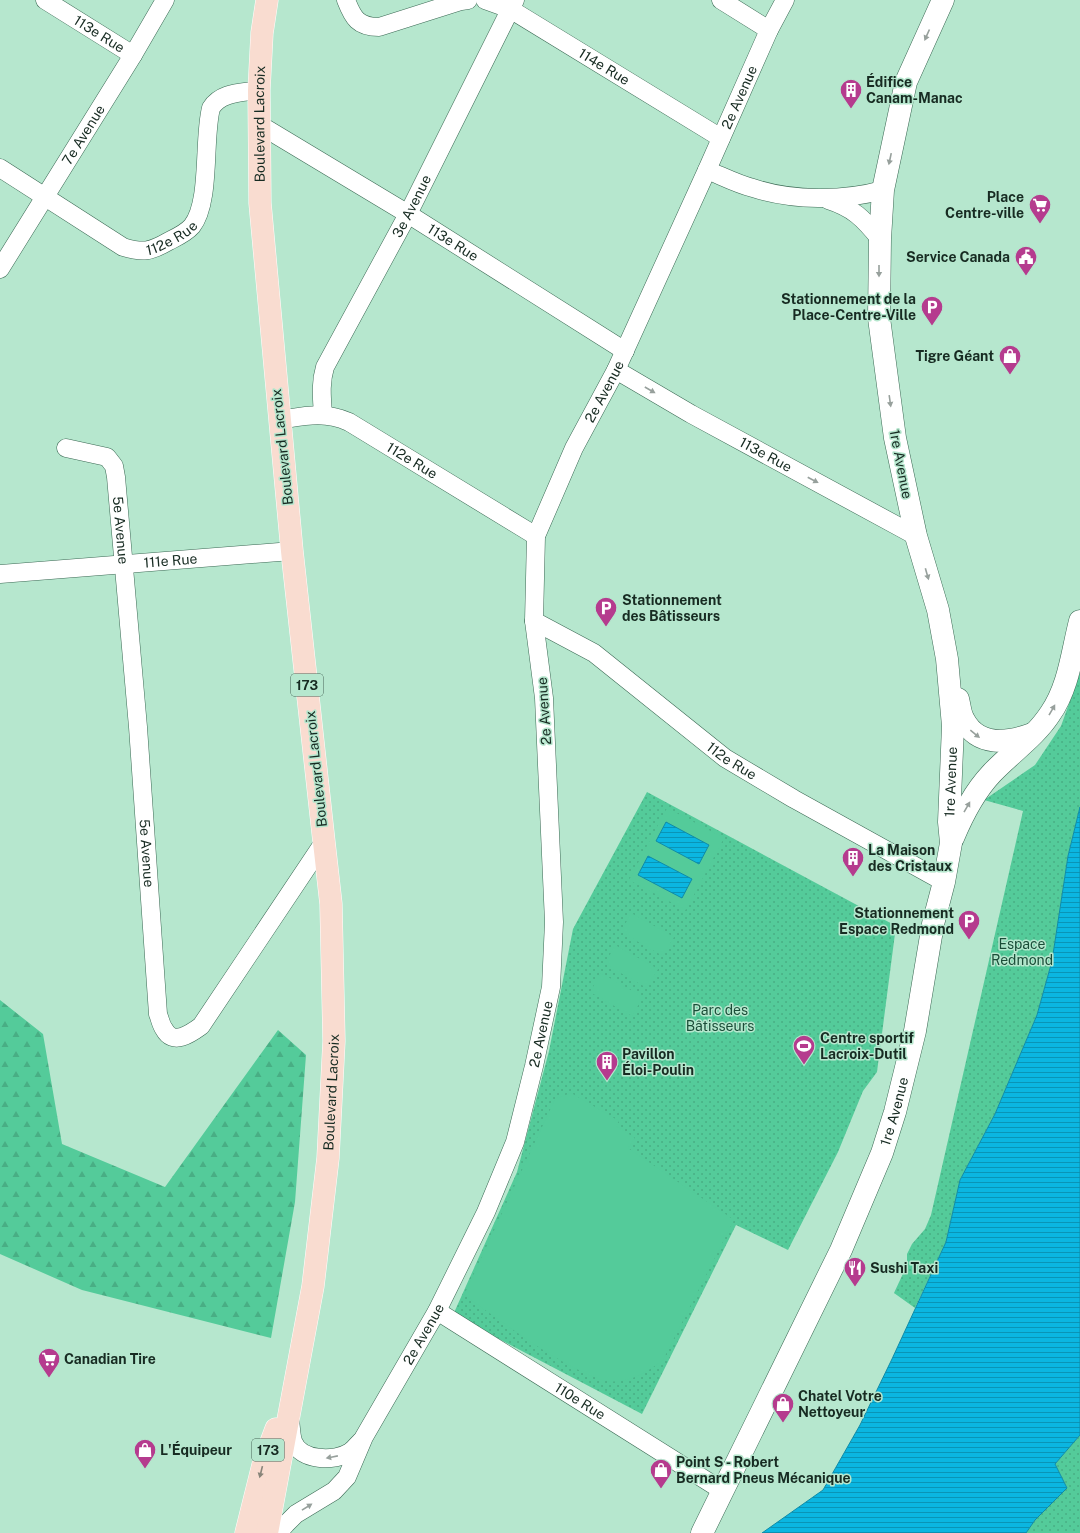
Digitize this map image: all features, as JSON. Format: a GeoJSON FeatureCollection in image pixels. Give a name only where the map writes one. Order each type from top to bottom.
{"type":"FeatureCollection","features":[{"type":"Feature","properties":{"kind":"main road","name":"Boulevard Lacroix"},"geometry":{"type":"LineString","coordinates":[[267,0],[262,34],[259,90],[260,203],[292,551],[331,904],[334,1041],[328,1158],[313,1286],[267,1533]]}},
{"type":"Feature","properties":{"kind":"main road","name":"Boulevard Lacroix"},"geometry":{"type":"LineString","coordinates":[[246,1533],[264,1461],[298,1370]]}},
{"type":"Feature","properties":{"kind":"street","name":"113e Rue"},"geometry":{"type":"LineString","coordinates":[[45,0],[133,55]]}},
{"type":"Feature","properties":{"kind":"street","name":"7e Avenue"},"geometry":{"type":"LineString","coordinates":[[0,269],[46,197],[165,0]]}},
{"type":"Feature","properties":{"kind":"street"},"geometry":{"type":"LineString","coordinates":[[346,0],[350,12],[357,21],[362,24],[379,27],[461,0],[468,0]]}},
{"type":"Feature","properties":{"kind":"street","name":"114e Rue"},"geometry":{"type":"LineString","coordinates":[[486,0],[513,5],[721,138]]}},
{"type":"Feature","properties":{"kind":"street"},"geometry":{"type":"LineString","coordinates":[[721,0],[769,30]]}},
{"type":"Feature","properties":{"kind":"street","name":"2e Avenue"},"geometry":{"type":"LineString","coordinates":[[278,1533],[296,1514],[334,1491],[347,1477],[364,1437],[437,1310],[486,1212],[515,1142],[534,1066],[551,987],[554,922],[545,706],[534,621],[536,536],[574,448],[625,351],[769,30],[785,0]]}},
{"type":"Feature","properties":{"kind":"street","name":"1re Avenue"},"geometry":{"type":"LineString","coordinates":[[702,1533],[841,1250],[882,1153],[895,1112],[915,1031],[933,924],[944,882],[951,843],[949,822],[953,726],[948,660],[938,610],[916,536],[895,438],[880,318],[880,239],[883,190],[906,82],[943,0]]}},
{"type":"Feature","properties":{"kind":"street","name":"3e Avenue"},"geometry":{"type":"LineString","coordinates":[[323,415],[321,389],[325,367],[408,214],[513,5]]}},
{"type":"Feature","properties":{"kind":"street","name":"112e Rue"},"geometry":{"type":"LineString","coordinates":[[0,168],[123,247],[138,251],[146,251],[159,247],[184,233],[192,225],[202,203],[211,108],[215,101],[222,96],[259,90]]}},
{"type":"Feature","properties":{"kind":"street","name":"113e Rue"},"geometry":{"type":"LineString","coordinates":[[260,125],[408,214],[625,351]]}},
{"type":"Feature","properties":{"kind":"street"},"geometry":{"type":"LineString","coordinates":[[707,170],[753,188],[782,195],[819,197],[865,195],[883,190]]}},
{"type":"Feature","properties":{"kind":"street"},"geometry":{"type":"LineString","coordinates":[[819,197],[844,205],[865,221],[880,239]]}},
{"type":"Feature","properties":{"kind":"street","name":"113e Rue"},"geometry":{"type":"LineString","coordinates":[[616,370],[691,414],[916,536]]}},
{"type":"Feature","properties":{"kind":"street","name":"112e Rue"},"geometry":{"type":"LineString","coordinates":[[280,420],[323,415],[337,417],[349,422],[536,536]]}},
{"type":"Feature","properties":{"kind":"street","name":"5e Avenue"},"geometry":{"type":"LineString","coordinates":[[66,448],[107,457],[114,466],[116,477],[138,727],[158,1014],[164,1030],[172,1037],[181,1038],[191,1034],[201,1026],[324,842]]}},
{"type":"Feature","properties":{"kind":"street","name":"111e Rue"},"geometry":{"type":"LineString","coordinates":[[0,574],[292,551]]}},
{"type":"Feature","properties":{"kind":"street","name":"112e Rue"},"geometry":{"type":"LineString","coordinates":[[534,621],[594,653],[725,758],[794,799],[944,882]]}},
{"type":"Feature","properties":{"kind":"street"},"geometry":{"type":"LineString","coordinates":[[951,843],[965,809],[991,773],[1035,733],[1050,714],[1061,694],[1069,669],[1080,621]]}},
{"type":"Feature","properties":{"kind":"street"},"geometry":{"type":"LineString","coordinates":[[948,660],[963,720],[972,732],[982,739],[999,741],[1019,739],[1035,733]]}},
{"type":"Feature","properties":{"kind":"street","name":"110e Rue"},"geometry":{"type":"LineString","coordinates":[[437,1310],[723,1491]]}},
{"type":"Feature","properties":{"kind":"street","name":"2e Avenue"},"geometry":{"type":"LineString","coordinates":[[289,1412],[293,1441],[298,1449],[310,1456],[330,1458],[350,1452],[364,1437]]}},
{"type":"Feature","properties":{"kind":"green space","name":"Espace Redmond"},"geometry":{"type":"Polygon","coordinates":[[[1080,673],[1080,807],[1068,856],[1052,961],[1037,1015],[995,1114],[960,1180],[946,1242],[915,1308],[894,1293],[907,1265],[907,1254],[912,1244],[925,1229],[931,1215],[1023,811],[984,800],[1035,765],[1061,726],[1080,673]]]}},
{"type":"Feature","properties":{"kind":"green space","name":"Parc des Bâtisseurs"},"geometry":{"type":"Polygon","coordinates":[[[647,792],[896,926],[877,1072],[863,1091],[838,1152],[788,1250],[736,1225],[642,1414],[453,1315],[517,1172],[549,1051],[573,929],[647,792]]]}},
{"type":"Feature","properties":{"kind":"green space"},"geometry":{"type":"Polygon","coordinates":[[[667,808],[724,838],[686,910],[629,880],[667,808]]]}},
{"type":"Feature","properties":{"kind":"green space"},"geometry":{"type":"Polygon","coordinates":[[[631,913],[674,937],[663,956],[621,932],[631,913]]]}},
{"type":"Feature","properties":{"kind":"green space"},"geometry":{"type":"Polygon","coordinates":[[[615,945],[658,969],[647,988],[605,964],[615,945]]]}},
{"type":"Feature","properties":{"kind":"green space"},"geometry":{"type":"Polygon","coordinates":[[[601,973],[643,997],[632,1016],[590,992],[601,973]]]}},
{"type":"Feature","properties":{"kind":"green space"},"geometry":{"type":"Polygon","coordinates":[[[0,1000],[43,1034],[62,1144],[165,1187],[278,1030],[306,1055],[295,1202],[271,1338],[82,1290],[0,1254],[0,1000]]]}},
{"type":"Feature","properties":{"kind":"green space"},"geometry":{"type":"Polygon","coordinates":[[[571,1093],[619,1121],[616,1126],[635,1138],[628,1148],[734,1220],[663,1360],[644,1373],[623,1381],[602,1380],[569,1365],[523,1337],[464,1295],[555,1099],[571,1093]]]}},
{"type":"Feature","properties":{"kind":"green space"},"geometry":{"type":"Polygon","coordinates":[[[1080,1435],[1080,1533],[1026,1533],[1035,1520],[1067,1488],[1055,1464],[1080,1435]]]}},
{"type":"Feature","properties":{"kind":"water"},"geometry":{"type":"Polygon","coordinates":[[[1080,807],[1080,1435],[1055,1464],[1067,1488],[1035,1520],[1026,1533],[762,1533],[823,1490],[860,1425],[946,1242],[960,1180],[995,1114],[1037,1015],[1052,961],[1068,856],[1080,807]]]}},
{"type":"Feature","properties":{"kind":"water"},"geometry":{"type":"Polygon","coordinates":[[[666,822],[709,845],[699,864],[656,841],[666,822]]]}},
{"type":"Feature","properties":{"kind":"water"},"geometry":{"type":"Polygon","coordinates":[[[648,856],[692,879],[682,898],[638,875],[648,856]]]}},
{"type":"Feature","properties":{"kind":"place","name":"Édifice Canam-Manac"},"geometry":{"type":"Point","coordinates":[851,110]}},
{"type":"Feature","properties":{"kind":"place","name":"Place Centre-ville"},"geometry":{"type":"Point","coordinates":[1040,224]}},
{"type":"Feature","properties":{"kind":"place","name":"Service Canada"},"geometry":{"type":"Point","coordinates":[1026,276]}},
{"type":"Feature","properties":{"kind":"place","name":"Stationnement de la Place-Centre-Ville"},"geometry":{"type":"Point","coordinates":[932,326]}},
{"type":"Feature","properties":{"kind":"place","name":"Tigre Géant"},"geometry":{"type":"Point","coordinates":[1010,376]}},
{"type":"Feature","properties":{"kind":"place","name":"Stationnement des Bâtisseurs"},"geometry":{"type":"Point","coordinates":[606,628]}},
{"type":"Feature","properties":{"kind":"place","name":"La Maison des Cristaux"},"geometry":{"type":"Point","coordinates":[853,878]}},
{"type":"Feature","properties":{"kind":"place","name":"Stationnement Espace Redmond"},"geometry":{"type":"Point","coordinates":[969,940]}},
{"type":"Feature","properties":{"kind":"place","name":"Centre sportif Lacroix-Dutil"},"geometry":{"type":"Point","coordinates":[804,1066]}},
{"type":"Feature","properties":{"kind":"place","name":"Pavillon Éloi-Poulin"},"geometry":{"type":"Point","coordinates":[607,1082]}},
{"type":"Feature","properties":{"kind":"place","name":"Sushi Taxi"},"geometry":{"type":"Point","coordinates":[855,1288]}},
{"type":"Feature","properties":{"kind":"place","name":"Canadian Tire"},"geometry":{"type":"Point","coordinates":[49,1378]}},
{"type":"Feature","properties":{"kind":"place","name":"Chatel Votre Nettoyeur"},"geometry":{"type":"Point","coordinates":[783,1424]}},
{"type":"Feature","properties":{"kind":"place","name":"L'Équipeur"},"geometry":{"type":"Point","coordinates":[145,1470]}},
{"type":"Feature","properties":{"kind":"place","name":"Point S - Robert Bernard Pneus Mécanique"},"geometry":{"type":"Point","coordinates":[661,1490]}}]}
